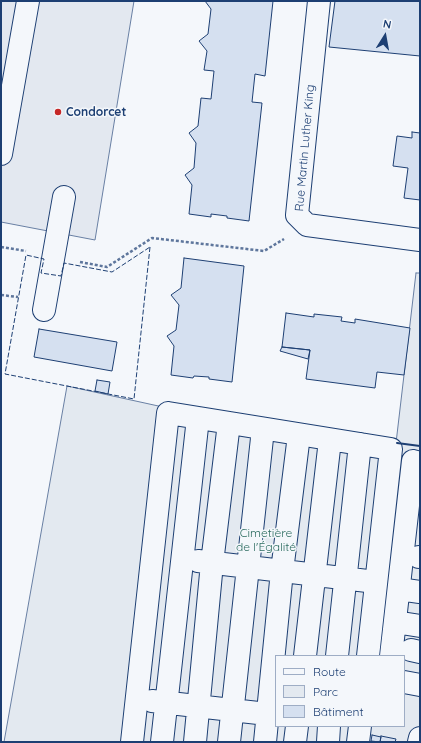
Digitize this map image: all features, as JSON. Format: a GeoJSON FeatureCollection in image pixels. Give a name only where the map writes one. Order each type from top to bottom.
{"type":"FeatureCollection","features":[{"type":"Feature","properties":{"kind":"street"},"geometry":{"type":"LineString","coordinates":[[1,154],[28,1]]}},
{"type":"Feature","properties":{"kind":"street","name":"Rue Martin Luther King"},"geometry":{"type":"LineString","coordinates":[[319,1],[297,215],[307,225],[420,240]]}},
{"type":"Feature","properties":{"kind":"street"},"geometry":{"type":"LineString","coordinates":[[44,310],[64,196]]}},
{"type":"Feature","properties":{"kind":"street"},"geometry":{"type":"LineString","coordinates":[[132,742],[168,413],[391,449],[368,655]]}},
{"type":"Feature","properties":{"kind":"street"},"geometry":{"type":"LineString","coordinates":[[162,742],[198,418]]}},
{"type":"Feature","properties":{"kind":"street"},"geometry":{"type":"LineString","coordinates":[[195,742],[212,563],[229,423]]}},
{"type":"Feature","properties":{"kind":"street"},"geometry":{"type":"LineString","coordinates":[[229,742],[264,429]]}},
{"type":"Feature","properties":{"kind":"street"},"geometry":{"type":"LineString","coordinates":[[276,655],[282,571],[299,435]]}},
{"type":"Feature","properties":{"kind":"street"},"geometry":{"type":"LineString","coordinates":[[305,655],[330,440]]}},
{"type":"Feature","properties":{"kind":"street"},"geometry":{"type":"LineString","coordinates":[[337,655],[360,444]]}},
{"type":"Feature","properties":{"kind":"street"},"geometry":{"type":"LineString","coordinates":[[408,652],[395,622],[410,591],[413,526],[412,461],[420,463]]}},
{"type":"Feature","properties":{"kind":"street"},"geometry":{"type":"LineString","coordinates":[[152,556],[376,582]]}},
{"type":"Feature","properties":{"kind":"street"},"geometry":{"type":"LineString","coordinates":[[395,622],[420,626]]}},
{"type":"Feature","properties":{"kind":"street"},"geometry":{"type":"LineString","coordinates":[[265,742],[272,715],[275,672]]}},
{"type":"Feature","properties":{"kind":"street"},"geometry":{"type":"LineString","coordinates":[[405,682],[420,685]]}},
{"type":"Feature","properties":{"kind":"street"},"geometry":{"type":"LineString","coordinates":[[136,700],[272,715]]}},
{"type":"Feature","properties":{"kind":"street"},"geometry":{"type":"LineString","coordinates":[[295,742],[297,727]]}},
{"type":"Feature","properties":{"kind":"street"},"geometry":{"type":"LineString","coordinates":[[328,742],[329,727]]}},
{"type":"Feature","properties":{"kind":"street"},"geometry":{"type":"LineString","coordinates":[[358,742],[360,727]]}},
{"type":"Feature","properties":{"kind":"street"},"geometry":{"type":"LineString","coordinates":[[419,742],[420,738]]}},
{"type":"Feature","properties":{"kind":"path"},"geometry":{"type":"LineString","coordinates":[[1,246],[107,267],[152,238],[264,251],[307,225]]}},
{"type":"Feature","properties":{"kind":"path"},"geometry":{"type":"LineString","coordinates":[[1,294],[19,298]]}},
{"type":"Feature","properties":{"kind":"green space","name":"Cimetière de l'Égalité"},"geometry":{"type":"Polygon","coordinates":[[[416,273],[420,273],[420,742],[4,742],[67,386],[163,407],[396,443],[416,273]]]}},
{"type":"Feature","properties":{"kind":"shaded area","name":"Condorcet"},"geometry":{"type":"Polygon","coordinates":[[[1,1],[134,1],[95,240],[1,222],[1,1]]]}},
{"type":"Feature","properties":{"kind":"building"},"geometry":{"type":"Polygon","coordinates":[[[205,1],[273,1],[265,76],[255,74],[252,102],[262,103],[249,221],[211,214],[211,217],[189,214],[192,185],[185,175],[194,168],[196,143],[189,133],[198,126],[201,98],[211,99],[214,71],[204,70],[207,51],[199,41],[208,34],[211,9],[205,1]]]}},
{"type":"Feature","properties":{"kind":"building"},"geometry":{"type":"Polygon","coordinates":[[[335,1],[420,1],[420,56],[329,47],[335,1]]]}},
{"type":"Feature","properties":{"kind":"building"},"geometry":{"type":"Polygon","coordinates":[[[412,132],[420,133],[420,200],[404,198],[408,168],[393,166],[397,136],[412,138],[412,132]]]}},
{"type":"Feature","properties":{"kind":"building"},"geometry":{"type":"Polygon","coordinates":[[[184,258],[244,266],[232,382],[209,379],[209,377],[194,376],[193,378],[171,375],[174,346],[167,336],[176,330],[179,305],[171,295],[181,288],[184,258]]]}},
{"type":"Feature","properties":{"kind":"building"},"geometry":{"type":"Polygon","coordinates":[[[286,313],[314,317],[314,314],[342,317],[341,321],[355,323],[355,319],[410,328],[404,375],[377,372],[375,388],[306,379],[310,350],[282,347],[286,313]]]}},
{"type":"Feature","properties":{"kind":"building"},"geometry":{"type":"Polygon","coordinates":[[[39,329],[117,342],[112,371],[34,357],[39,329]]]}},
{"type":"Feature","properties":{"kind":"building"},"geometry":{"type":"Polygon","coordinates":[[[282,347],[310,350],[308,359],[280,351],[282,347]]]}},
{"type":"Feature","properties":{"kind":"building"},"geometry":{"type":"Polygon","coordinates":[[[97,380],[110,382],[108,394],[95,391],[97,380]]]}},
{"type":"Feature","properties":{"kind":"building"},"geometry":{"type":"Polygon","coordinates":[[[372,735],[381,737],[380,742],[371,741],[372,735]]]}},
{"type":"Feature","properties":{"kind":"building"},"geometry":{"type":"Polygon","coordinates":[[[381,736],[396,739],[395,742],[380,742],[381,736]]]}},
{"type":"Feature","properties":{"kind":"fence"},"geometry":{"type":"LineString","coordinates":[[150,247],[134,399],[5,374],[26,255],[44,259],[41,273],[61,276],[64,263],[112,272],[150,247]]}},
{"type":"Feature","properties":{"kind":"wall"},"geometry":{"type":"LineString","coordinates":[[397,443],[420,446]]}},
{"type":"Feature","properties":{"kind":"place","name":"Condorcet"},"geometry":{"type":"Point","coordinates":[58,112]}}]}
